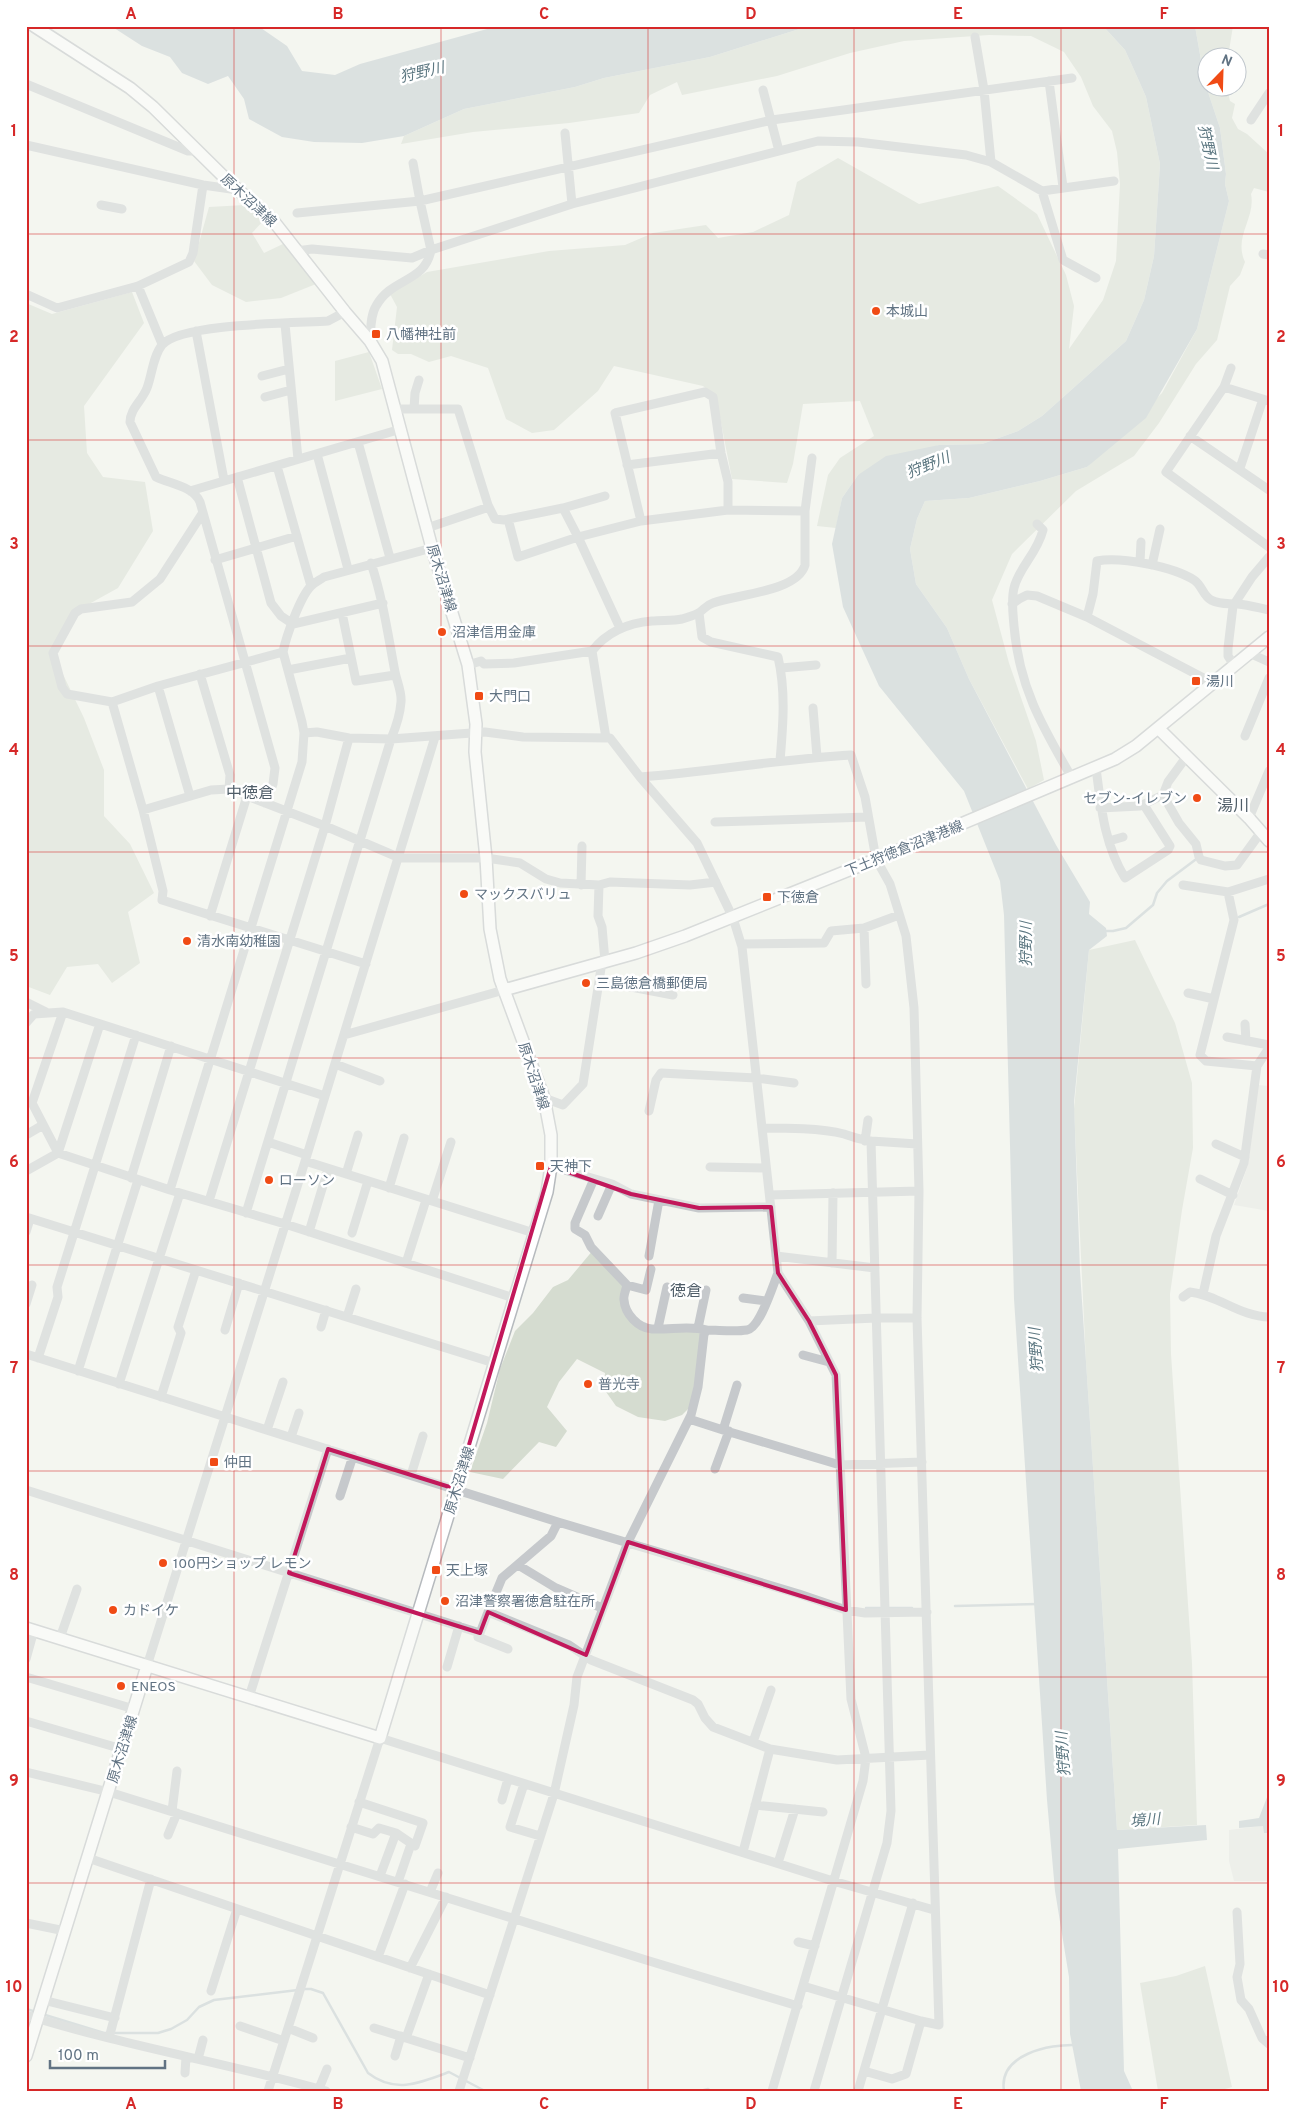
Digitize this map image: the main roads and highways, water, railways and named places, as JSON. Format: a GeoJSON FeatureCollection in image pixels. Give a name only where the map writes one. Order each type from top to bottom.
{"type":"FeatureCollection","features":[{"type":"Feature","properties":{"kind":"main road","name":"原木沼津線"},"geometry":{"type":"LineString","coordinates":[[26,2056],[37,2012],[65,1931],[147,1666],[380,1738],[547,1192],[551,1166],[551,1135],[544,1098],[504,990],[496,962],[490,929],[486,858],[476,761],[477,733],[468,665],[432,548],[382,361],[370,341],[274,222],[197,151],[153,107],[130,88],[34,26]]}},
{"type":"Feature","properties":{"kind":"main road","name":"下土狩徳倉沼津港線"},"geometry":{"type":"LineString","coordinates":[[504,990],[603,962],[685,936],[733,918],[1096,768],[1123,755],[1269,637]]}},
{"type":"Feature","properties":{"kind":"main road"},"geometry":{"type":"LineString","coordinates":[[1158,728],[1249,818],[1265,837]]}},
{"type":"Feature","properties":{"kind":"main road"},"geometry":{"type":"LineString","coordinates":[[30,1629],[147,1666]]}},
{"type":"Feature","properties":{"kind":"water","name":"狩野川"},"geometry":{"type":"Polygon","coordinates":[[[111,26],[258,26],[287,46],[302,71],[335,75],[360,64],[498,26],[809,26],[710,57],[464,109],[404,136],[362,143],[314,142],[282,137],[249,119],[244,99],[228,76],[208,84],[182,73],[170,57],[142,46],[111,26]]]}},
{"type":"Feature","properties":{"kind":"water","name":"狩野川"},"geometry":{"type":"Polygon","coordinates":[[[1103,26],[1195,26],[1199,48],[1198,98],[1210,98],[1220,128],[1226,174],[1225,184],[1229,201],[1197,329],[1146,418],[1087,467],[1040,481],[969,498],[925,501],[917,519],[910,549],[916,584],[947,628],[969,679],[1056,845],[1090,902],[1089,914],[1106,928],[1107,936],[1089,950],[1074,1102],[1080,1271],[1117,1830],[1206,1825],[1207,1840],[1118,1849],[1124,2071],[1133,2091],[1081,2091],[1070,2034],[1069,1977],[1055,1891],[1047,1800],[1014,1299],[1004,915],[1000,881],[964,791],[879,686],[843,607],[832,544],[842,498],[858,475],[886,456],[939,445],[982,444],[1018,431],[1042,416],[1126,341],[1144,300],[1154,256],[1160,164],[1146,97],[1125,50],[1103,26]]]}},
{"type":"Feature","properties":{"kind":"water"},"geometry":{"type":"Polygon","coordinates":[[[1269,1792],[1269,1833],[1264,1833],[1263,1826],[1239,1828],[1239,1821],[1259,1818],[1269,1792]]]}},
{"type":"Feature","properties":{"kind":"waterway"},"geometry":{"type":"LineString","coordinates":[[1104,931],[1126,928],[1153,905],[1157,893],[1167,881],[1195,860]]}},
{"type":"Feature","properties":{"kind":"waterway"},"geometry":{"type":"LineString","coordinates":[[1239,917],[1269,904]]}},
{"type":"Feature","properties":{"kind":"waterway"},"geometry":{"type":"LineString","coordinates":[[955,1606],[1038,1604]]}},
{"type":"Feature","properties":{"kind":"waterway"},"geometry":{"type":"LineString","coordinates":[[866,1608],[882,1608]]}},
{"type":"Feature","properties":{"kind":"waterway"},"geometry":{"type":"LineString","coordinates":[[888,1608],[912,1608]]}},
{"type":"Feature","properties":{"kind":"waterway"},"geometry":{"type":"LineString","coordinates":[[304,1989],[323,1993],[368,2073],[378,2079],[398,2085],[418,2083],[449,2072],[485,2091]]}},
{"type":"Feature","properties":{"kind":"waterway"},"geometry":{"type":"LineString","coordinates":[[42,2014],[104,2033],[158,2033],[171,2029],[187,2020],[199,2007],[214,2000],[298,1990]]}},
{"type":"Feature","properties":{"kind":"waterway"},"geometry":{"type":"LineString","coordinates":[[26,2009],[37,2012]]}},
{"type":"Feature","properties":{"kind":"waterway"},"geometry":{"type":"LineString","coordinates":[[1004,2091],[1004,2078],[1009,2068],[1017,2060],[1040,2049],[1076,2045]]}},
{"type":"Feature","properties":{"kind":"waterway"},"geometry":{"type":"LineString","coordinates":[[700,2091],[708,2089],[711,2091]]}},
{"type":"Feature","properties":{"kind":"place","name":"本城山"},"geometry":{"type":"Point","coordinates":[876,311]}},
{"type":"Feature","properties":{"kind":"place","name":"八幡神社前"},"geometry":{"type":"Point","coordinates":[376,334]}},
{"type":"Feature","properties":{"kind":"place","name":"沼津信用金庫"},"geometry":{"type":"Point","coordinates":[442,632]}},
{"type":"Feature","properties":{"kind":"place","name":"湯川"},"geometry":{"type":"Point","coordinates":[1196,681]}},
{"type":"Feature","properties":{"kind":"place","name":"大門口"},"geometry":{"type":"Point","coordinates":[479,696]}},
{"type":"Feature","properties":{"kind":"place","name":"セブン-イレブン"},"geometry":{"type":"Point","coordinates":[1197,798]}},
{"type":"Feature","properties":{"kind":"place","name":"マックスバリュ"},"geometry":{"type":"Point","coordinates":[464,894]}},
{"type":"Feature","properties":{"kind":"place","name":"下徳倉"},"geometry":{"type":"Point","coordinates":[767,897]}},
{"type":"Feature","properties":{"kind":"place","name":"清水南幼稚園"},"geometry":{"type":"Point","coordinates":[187,941]}},
{"type":"Feature","properties":{"kind":"place","name":"三島徳倉橋郵便局"},"geometry":{"type":"Point","coordinates":[586,983]}},
{"type":"Feature","properties":{"kind":"place","name":"天神下"},"geometry":{"type":"Point","coordinates":[540,1166]}},
{"type":"Feature","properties":{"kind":"place","name":"ローソン"},"geometry":{"type":"Point","coordinates":[269,1180]}},
{"type":"Feature","properties":{"kind":"place","name":"普光寺"},"geometry":{"type":"Point","coordinates":[588,1384]}},
{"type":"Feature","properties":{"kind":"place","name":"仲田"},"geometry":{"type":"Point","coordinates":[214,1462]}},
{"type":"Feature","properties":{"kind":"place","name":"100円ショップ レモン"},"geometry":{"type":"Point","coordinates":[163,1563]}},
{"type":"Feature","properties":{"kind":"place","name":"天上塚"},"geometry":{"type":"Point","coordinates":[436,1570]}},
{"type":"Feature","properties":{"kind":"place","name":"沼津警察署徳倉駐在所"},"geometry":{"type":"Point","coordinates":[445,1601]}},
{"type":"Feature","properties":{"kind":"place","name":"カドイケ"},"geometry":{"type":"Point","coordinates":[113,1610]}},
{"type":"Feature","properties":{"kind":"place","name":"ENEOS"},"geometry":{"type":"Point","coordinates":[121,1686]}},
{"type":"Feature","properties":{"kind":"district","name":"中徳倉"},"geometry":{"type":"Point","coordinates":[250,792]}},
{"type":"Feature","properties":{"kind":"district","name":"湯川"},"geometry":{"type":"Point","coordinates":[1233,805]}},
{"type":"Feature","properties":{"kind":"district","name":"徳倉"},"geometry":{"type":"Point","coordinates":[686,1290]}},
{"type":"Feature","properties":{"kind":"water label","name":"境川"},"geometry":{"type":"Point","coordinates":[1145,1820]}}]}
